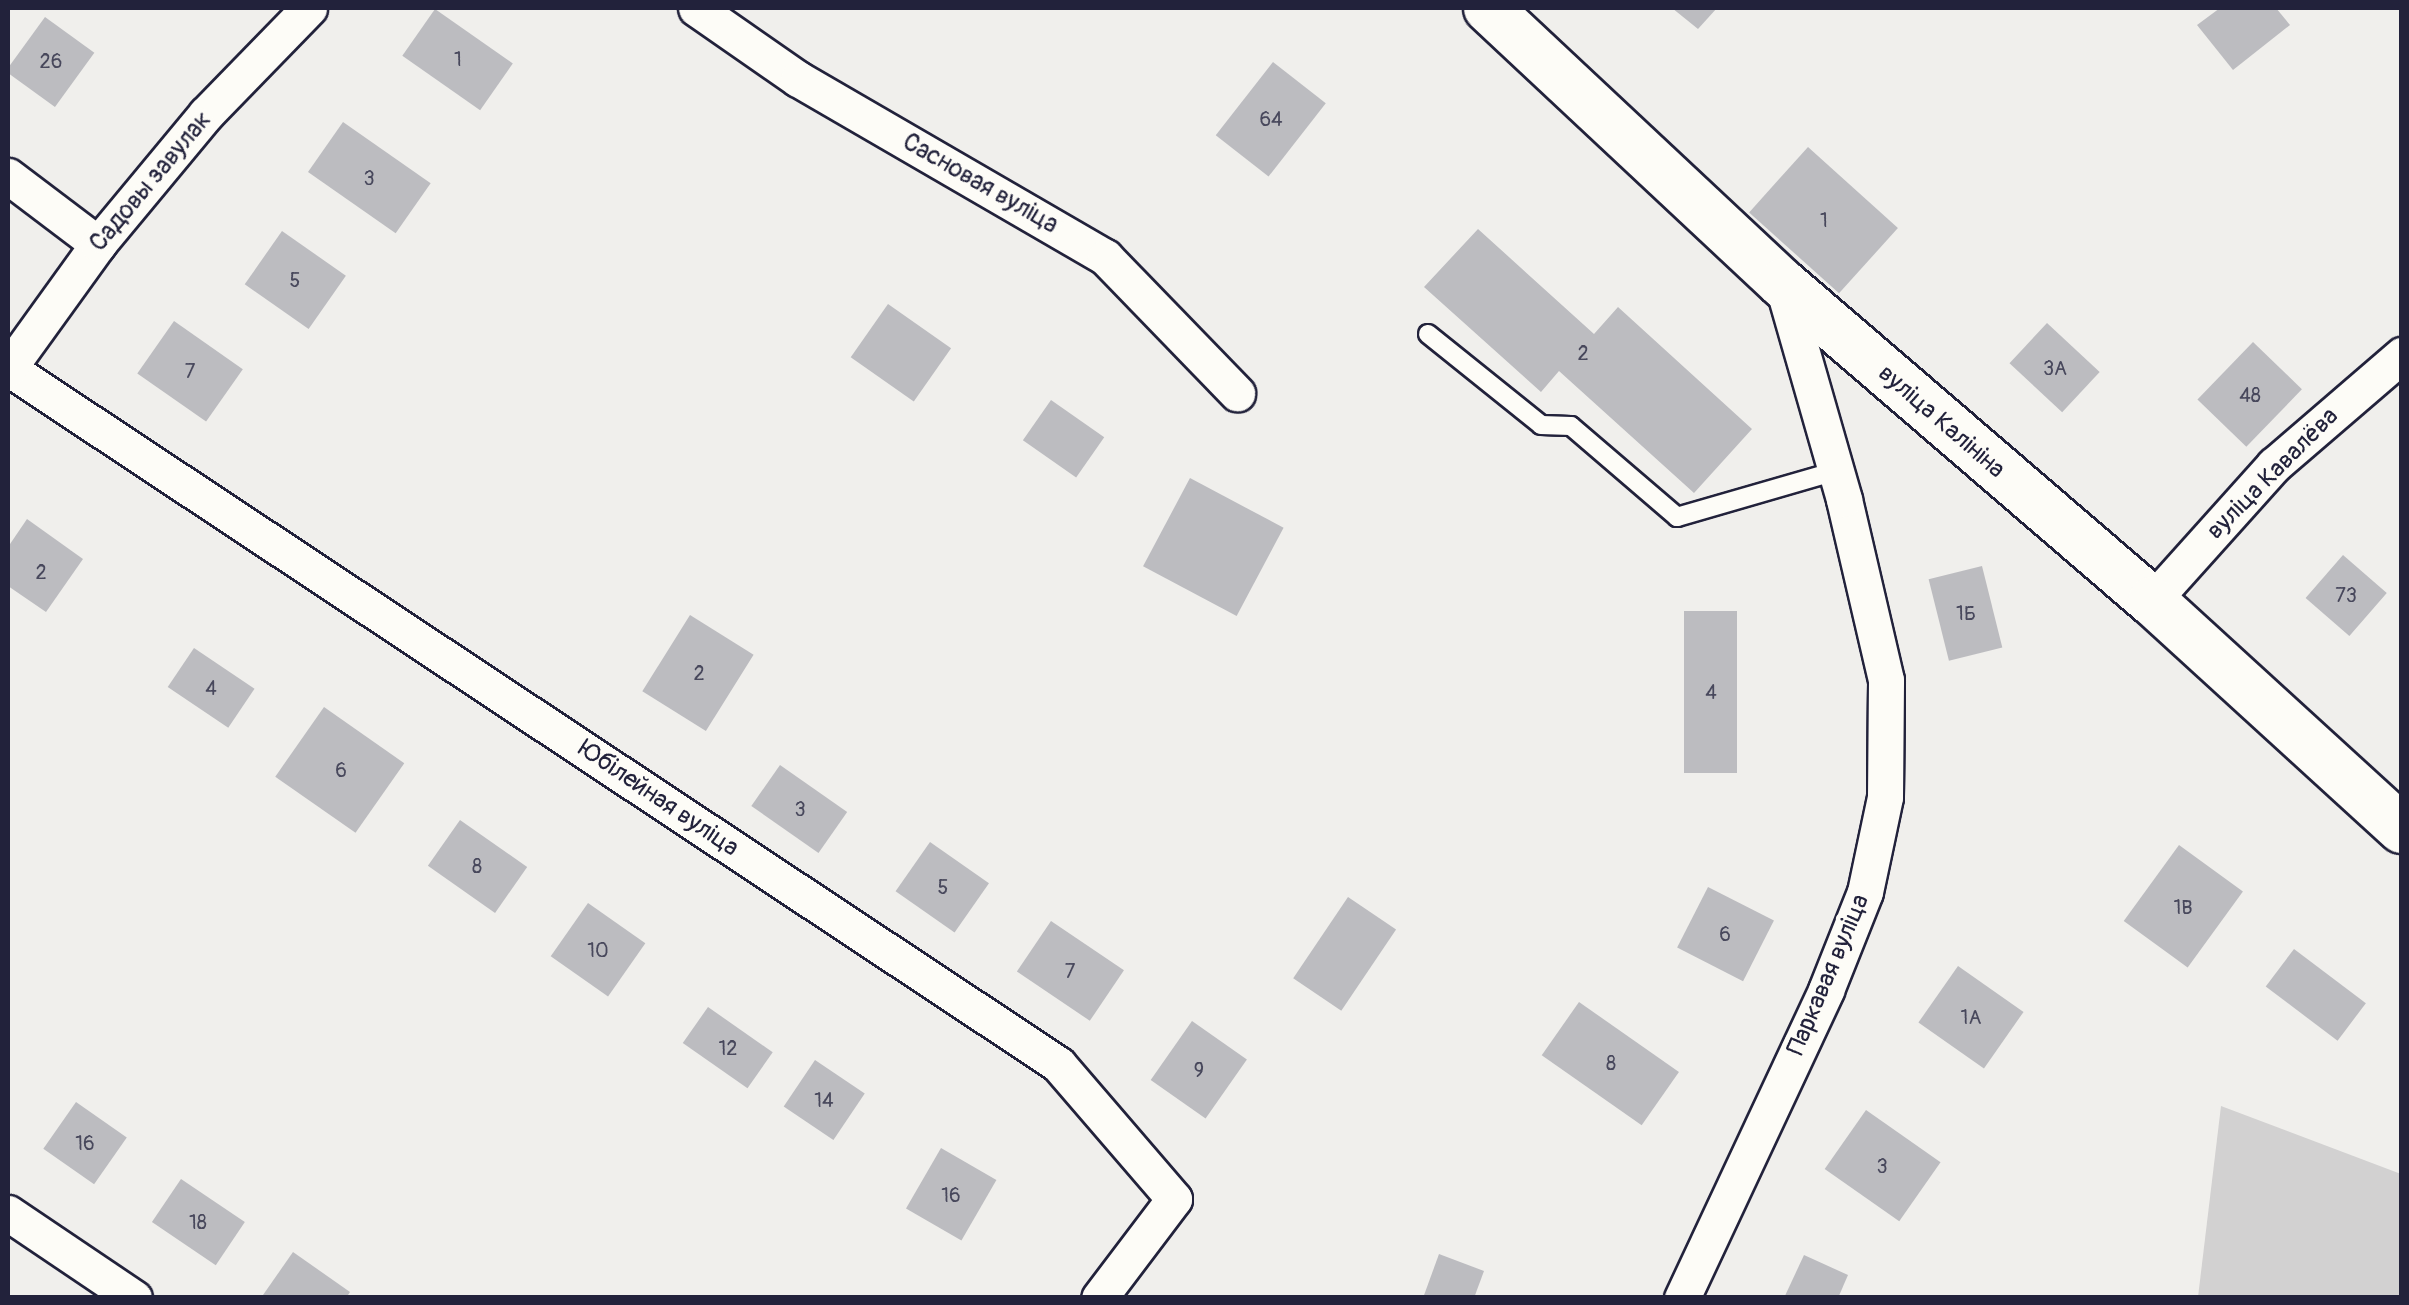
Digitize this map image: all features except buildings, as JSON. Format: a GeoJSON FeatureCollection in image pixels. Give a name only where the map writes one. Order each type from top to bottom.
{"type":"FeatureCollection","features":[{"type":"Feature","properties":{"kind":"street","name":"Садовы завулак"},"geometry":{"type":"LineString","coordinates":[[8,369],[98,244],[206,114],[309,8]]}},
{"type":"Feature","properties":{"kind":"street","name":"Сасновая вуліца"},"geometry":{"type":"LineString","coordinates":[[696,8],[798,79],[1105,257],[1238,393]]}},
{"type":"Feature","properties":{"kind":"street","name":"вуліца Калініна"},"geometry":{"type":"LineString","coordinates":[[1488,8],[1782,283],[2152,601],[2402,829]]}},
{"type":"Feature","properties":{"kind":"street"},"geometry":{"type":"LineString","coordinates":[[8,176],[98,244]]}},
{"type":"Feature","properties":{"kind":"street","name":"Паркавая вуліца"},"geometry":{"type":"LineString","coordinates":[[1682,1298],[1832,974],[1865,892],[1885,798],[1886,680],[1836,471],[1782,283]]}},
{"type":"Feature","properties":{"kind":"street","name":"вуліца Кавалёва"},"geometry":{"type":"LineString","coordinates":[[2152,601],[2274,466],[2402,355]]}},
{"type":"Feature","properties":{"kind":"street","name":"Юбілейная вуліца"},"geometry":{"type":"LineString","coordinates":[[8,369],[1058,1064],[1174,1199],[1100,1298]]}},
{"type":"Feature","properties":{"kind":"street"},"geometry":{"type":"LineString","coordinates":[[8,1213],[134,1298]]}},
{"type":"Feature","properties":{"kind":"lane"},"geometry":{"type":"LineString","coordinates":[[1428,334],[1541,425],[1571,426],[1678,516],[1836,471]]}},
{"type":"Feature","properties":{"kind":"shaded area"},"geometry":{"type":"Polygon","coordinates":[[[2221,1106],[2401,1174],[2401,1297],[2198,1297],[2221,1106]]]}}]}
